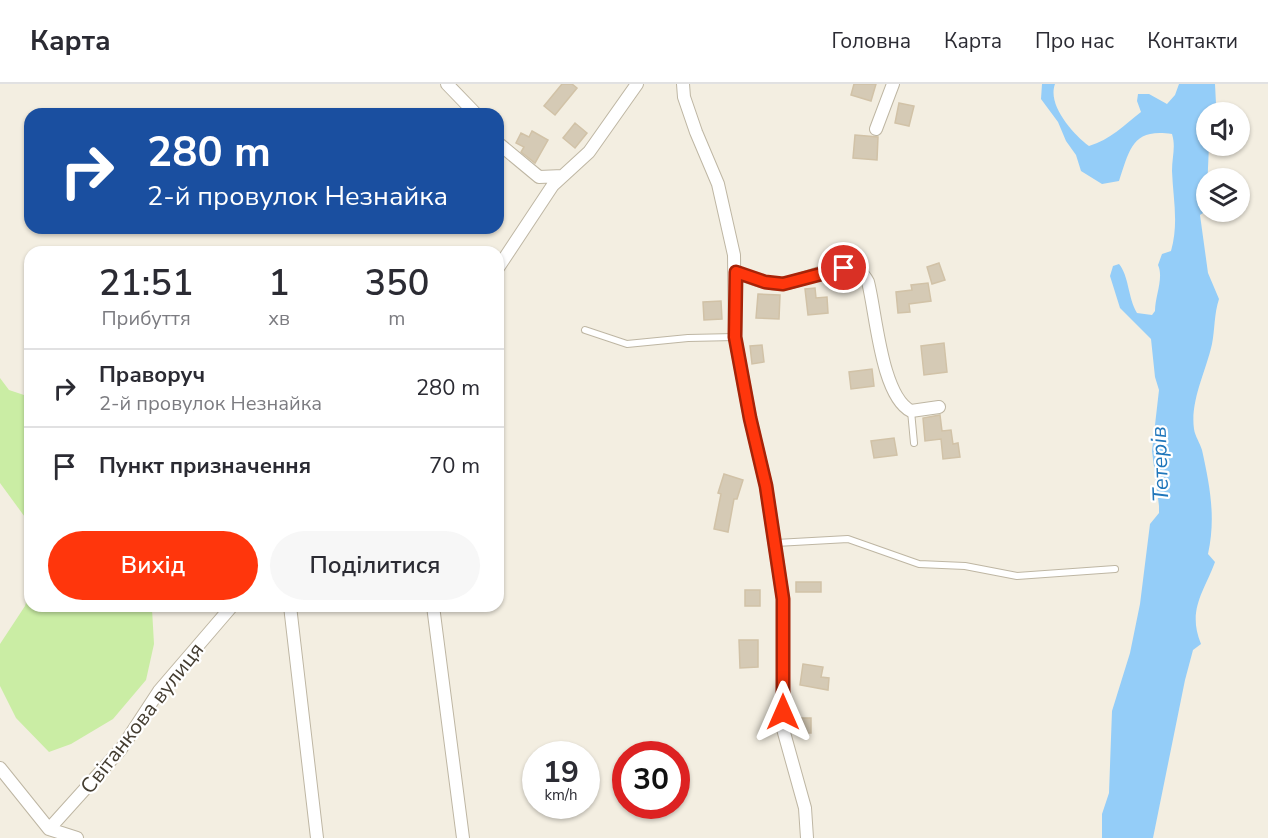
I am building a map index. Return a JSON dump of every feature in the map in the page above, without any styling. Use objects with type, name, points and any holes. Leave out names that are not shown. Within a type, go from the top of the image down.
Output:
[{"type":"street","points":[[447,84],[459,93],[471,108]]},
{"type":"street","points":[[504,259],[541,203],[563,176],[589,152],[637,84]]},
{"type":"street","points":[[683,84],[684,97],[696,132],[712,166],[725,208],[736,272],[735,337],[776,543],[783,599],[783,729],[805,808],[807,838]]},
{"type":"street","points":[[876,129],[893,84]]},
{"type":"street","points":[[504,148],[539,177],[563,176]]},
{"type":"street","points":[[736,272],[765,282],[783,284],[836,268],[851,268],[862,273],[870,291],[882,351],[895,394],[902,405],[910,411],[939,407]]},
{"type":"street","name":"Світанкова вулиця","points":[[50,833],[121,749],[159,691],[227,612]]},
{"type":"street","points":[[291,612],[317,838]]},
{"type":"street","points":[[434,612],[464,838]]},
{"type":"street","points":[[0,768],[50,833],[77,838]]},
{"type":"lane","points":[[585,330],[627,344],[688,338],[735,337]]},
{"type":"lane","points":[[910,411],[914,443]]},
{"type":"lane","points":[[776,543],[848,539],[919,564],[965,566],[1017,576],[1115,568]]},
{"type":"green space","points":[[0,378],[9,390],[24,395],[24,516],[0,483]]},
{"type":"green space","points":[[24,608],[24,612],[152,612],[154,644],[146,680],[113,719],[71,744],[49,752],[16,718],[0,686],[0,644]]},
{"type":"water","name":"Тетерів","points":[[1042,84],[1055,84],[1055,101],[1058,110],[1069,127],[1089,146],[1110,136],[1141,112],[1137,101],[1138,94],[1149,94],[1167,104],[1175,95],[1179,84],[1215,84],[1216,102],[1196,102],[1196,156],[1209,156],[1208,168],[1196,168],[1196,222],[1201,222],[1208,273],[1219,299],[1212,344],[1196,397],[1193,418],[1210,489],[1212,528],[1208,554],[1215,562],[1196,611],[1197,632],[1201,644],[1193,650],[1185,680],[1153,838],[1102,838],[1102,814],[1109,793],[1112,711],[1130,653],[1140,604],[1150,524],[1159,513],[1152,451],[1159,390],[1155,377],[1151,339],[1120,308],[1110,276],[1113,266],[1119,264],[1125,275],[1137,313],[1152,315],[1155,311],[1160,281],[1158,265],[1162,254],[1171,251],[1175,231],[1173,139],[1172,134],[1159,133],[1148,134],[1141,138],[1130,150],[1119,181],[1102,184],[1081,171],[1076,155],[1066,141],[1058,122],[1041,99]]},
{"type":"building","points":[[562,84],[572,84],[577,88],[555,115],[544,106]]},
{"type":"building","points":[[854,84],[876,84],[871,101],[851,95]]},
{"type":"building","points":[[899,103],[914,106],[909,126],[895,123]]},
{"type":"building","points":[[575,123],[587,133],[575,148],[563,138]]},
{"type":"building","points":[[532,131],[548,140],[535,163],[521,152],[524,147],[516,143],[521,133],[529,137]]},
{"type":"building","points":[[855,135],[878,137],[877,160],[853,158]]},
{"type":"building","points":[[939,263],[945,280],[932,284],[927,267]]},
{"type":"building","points":[[928,283],[931,301],[909,304],[910,312],[898,313],[896,292],[912,290],[911,285]]},
{"type":"building","points":[[815,288],[816,298],[827,297],[828,313],[808,315],[805,289]]},
{"type":"building","points":[[758,294],[780,295],[779,319],[756,318]]},
{"type":"building","points":[[721,301],[722,319],[704,320],[703,302]]},
{"type":"building","points":[[944,343],[947,372],[924,375],[921,346]]},
{"type":"building","points":[[762,345],[764,362],[752,364],[750,346]]},
{"type":"building","points":[[872,369],[874,386],[851,389],[849,372]]},
{"type":"building","points":[[940,415],[942,431],[951,430],[953,444],[958,443],[960,457],[943,459],[941,439],[925,441],[923,418]]},
{"type":"building","points":[[894,438],[897,455],[874,458],[871,441]]},
{"type":"building","points":[[724,474],[743,480],[737,499],[734,499],[728,532],[714,529],[721,494],[718,493]]},
{"type":"building","points":[[796,582],[821,582],[821,592],[796,592]]},
{"type":"building","points":[[745,590],[760,590],[760,606],[745,606]]},
{"type":"building","points":[[739,640],[758,640],[758,667],[740,668]]},
{"type":"building","points":[[803,664],[823,667],[821,677],[829,678],[828,690],[800,685]]},
{"type":"building","points":[[797,718],[811,718],[811,733],[796,733]]},
{"type":"route","points":[[783,712],[783,599],[766,486],[750,418],[735,337],[736,272],[765,282],[783,284],[827,270],[844,268]]}]
